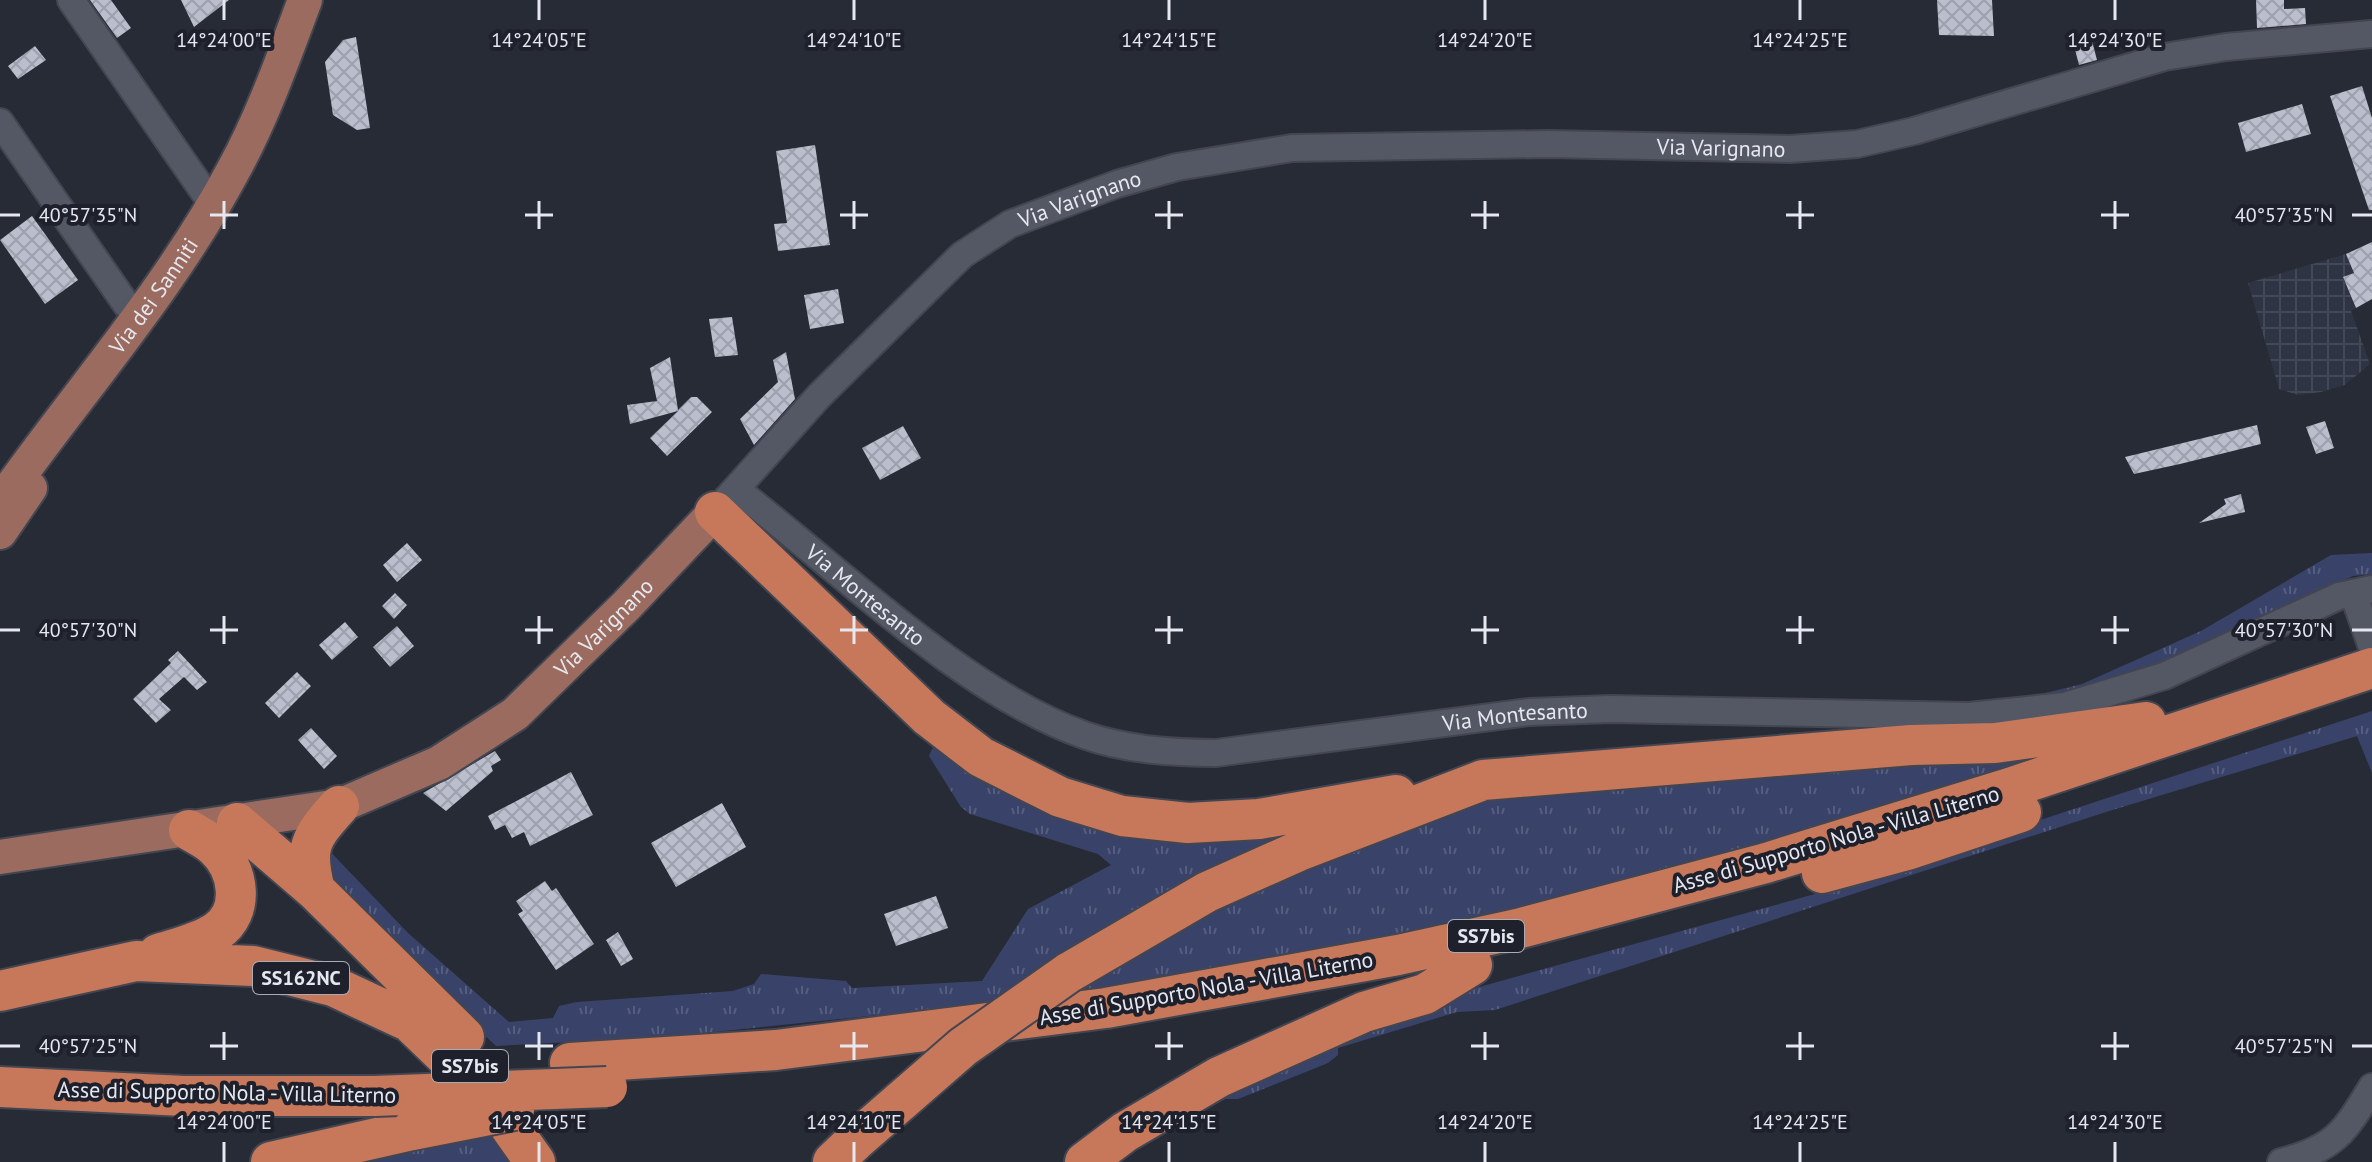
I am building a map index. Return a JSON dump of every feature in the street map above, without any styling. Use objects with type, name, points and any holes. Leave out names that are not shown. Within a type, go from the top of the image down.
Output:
[{"type":"highway","points":[[726,501],[929,717],[981,757],[1060,797],[1122,816],[1188,823],[1259,819],[1483,780],[1911,745],[1995,743],[2128,726],[2217,706],[2248,709]]},
{"type":"highway","name":"Asse di Supporto Nola - Villa Literno","points":[[0,1087],[184,1096],[372,1083],[570,1063],[776,1050],[1106,1008],[1398,955],[1517,929],[1766,863],[2372,668]]},
{"type":"highway","name":"Asse di Supporto Nola - Villa Literno","points":[[0,1061],[372,1083],[607,1087],[782,1074],[1110,1032],[1309,998],[1472,965],[1907,850],[2372,696]]},
{"type":"highway","points":[[844,1151],[963,1047],[1068,973],[1207,892],[1301,850],[1483,780]]},
{"type":"highway","points":[[315,890],[309,866],[310,844],[317,830],[339,806]]},
{"type":"highway","points":[[237,823],[315,890],[465,1037],[564,1162]]},
{"type":"highway","points":[[136,961],[217,932],[233,915],[237,892],[232,870],[215,847],[189,830]]},
{"type":"highway","name":"SS162NC","points":[[0,991],[136,961],[253,966],[333,986],[410,1022],[492,1101],[535,1162]]},
{"type":"highway","points":[[1085,1162],[1125,1132],[1219,1077],[1364,1012],[1425,994],[1472,965]]},
{"type":"highway","points":[[271,1162],[542,1105],[607,1087]]},
{"type":"main road","name":"Via dei Sanniti","points":[[0,503],[59,421],[101,372],[213,205],[250,134],[305,0]]},
{"type":"main road","name":"Via dei Sanniti","points":[[0,532],[84,408],[101,372]]},
{"type":"main road","name":"Via Varignano","points":[[0,857],[339,806],[439,763],[515,714],[626,606],[726,501]]},
{"type":"street","points":[[71,0],[213,205]]},
{"type":"street","name":"Via Varignano","points":[[726,501],[819,396],[962,255],[1010,224],[1117,184],[1177,167],[1292,148],[1549,144],[1790,149],[1857,144],[1914,131],[2164,57],[2226,47],[2372,34]]},
{"type":"street","points":[[0,122],[126,304],[141,316]]},
{"type":"street","name":"Via Montesanto","points":[[726,501],[905,624],[998,693],[1083,735],[1132,747],[1186,753],[1216,753],[1529,712],[1610,709],[1955,716],[2065,706],[2164,676],[2363,591],[2372,647]]},
{"type":"street","points":[[2281,1162],[2318,1152],[2328,1144],[2349,1122],[2372,1087]]},
{"type":"shaded area","points":[[2346,254],[2354,273],[2343,278],[2356,308],[2351,311],[2370,364],[2345,385],[2321,392],[2298,395],[2279,389],[2248,283]]},
{"type":"green space","points":[[2372,553],[2372,574],[2353,576],[2121,687],[2025,698],[2082,684],[2201,631],[2331,555]]},
{"type":"green space","points":[[2372,711],[2372,773],[2357,736],[2109,811],[1495,1010],[1457,1012],[1338,1048],[1338,1055],[1328,1063],[1238,1099],[1225,1099],[1143,1145],[1121,1162],[1097,1162],[1378,1015],[1815,894]]},
{"type":"green space","points":[[941,742],[1034,794],[1334,816],[995,1003],[665,1037],[496,1046],[327,886],[322,843],[408,933],[509,1022],[553,1018],[559,1006],[577,1002],[733,991],[754,984],[761,974],[846,981],[852,988],[982,981],[1028,909],[1111,865],[1098,854],[970,814],[961,807],[929,756]]},
{"type":"green space","points":[[2028,760],[2028,763],[1771,843],[1531,906],[1297,956],[1062,993],[1204,908],[1480,799],[1788,773]]},
{"type":"green space","points":[[502,1126],[524,1162],[327,1162]]},
{"type":"building","points":[[90,0],[111,0],[131,28],[117,38]]},
{"type":"building","points":[[181,0],[229,0],[194,27]]},
{"type":"building","points":[[1937,0],[1992,0],[1994,36],[1939,35]]},
{"type":"building","points":[[2256,0],[2284,0],[2284,9],[2305,8],[2306,24],[2257,28]]},
{"type":"building","points":[[356,37],[370,128],[357,130],[333,115],[325,62],[343,40]]},
{"type":"building","points":[[2091,37],[2097,60],[2079,65],[2073,42]]},
{"type":"building","points":[[35,46],[46,60],[18,79],[8,66]]},
{"type":"building","points":[[2362,86],[2372,118],[2372,210],[2369,210],[2330,96]]},
{"type":"building","points":[[2302,104],[2311,134],[2246,152],[2238,123]]},
{"type":"building","points":[[815,145],[830,245],[778,251],[774,224],[787,223],[776,151]]},
{"type":"building","points":[[32,216],[78,280],[45,304],[0,240]]},
{"type":"building","points":[[2372,242],[2372,299],[2356,308],[2343,277],[2354,273],[2346,254]]},
{"type":"building","points":[[838,289],[844,323],[810,329],[804,295]]},
{"type":"building","points":[[732,317],[738,355],[715,357],[709,319]]},
{"type":"building","points":[[786,352],[795,399],[754,445],[740,419],[778,382],[773,360]]},
{"type":"building","points":[[670,357],[678,410],[691,397],[697,397],[712,412],[667,456],[650,438],[678,411],[630,424],[627,405],[657,401],[650,368]]},
{"type":"building","points":[[2325,421],[2334,448],[2316,454],[2306,427]]},
{"type":"building","points":[[2257,425],[2261,444],[2180,464],[2134,474],[2125,457]]},
{"type":"building","points":[[903,426],[921,458],[880,480],[862,448]]},
{"type":"building","points":[[2241,494],[2245,512],[2199,523],[2226,504],[2224,499]]},
{"type":"building","points":[[407,543],[422,560],[397,582],[383,565]]},
{"type":"building","points":[[395,593],[407,605],[394,619],[382,606]]},
{"type":"building","points":[[345,622],[358,637],[332,660],[319,645]]},
{"type":"building","points":[[397,626],[414,646],[390,667],[373,647]]},
{"type":"building","points":[[178,651],[207,682],[197,690],[184,677],[159,699],[171,710],[156,723],[133,699],[171,663],[168,660]]},
{"type":"building","points":[[297,672],[311,686],[279,718],[265,703]]},
{"type":"building","points":[[311,728],[337,756],[324,769],[298,740]]},
{"type":"building","points":[[495,751],[501,760],[491,766],[493,771],[446,811],[423,793]]},
{"type":"building","points":[[571,772],[593,815],[530,846],[524,832],[512,838],[505,825],[495,830],[488,816]]},
{"type":"building","points":[[722,803],[746,847],[676,887],[651,843]]},
{"type":"building","points":[[545,881],[552,891],[556,888],[594,944],[556,970],[518,914],[523,911],[516,901]]},
{"type":"building","points":[[936,896],[948,928],[896,946],[884,914]]},
{"type":"building","points":[[618,932],[633,959],[621,966],[606,940]]}]
